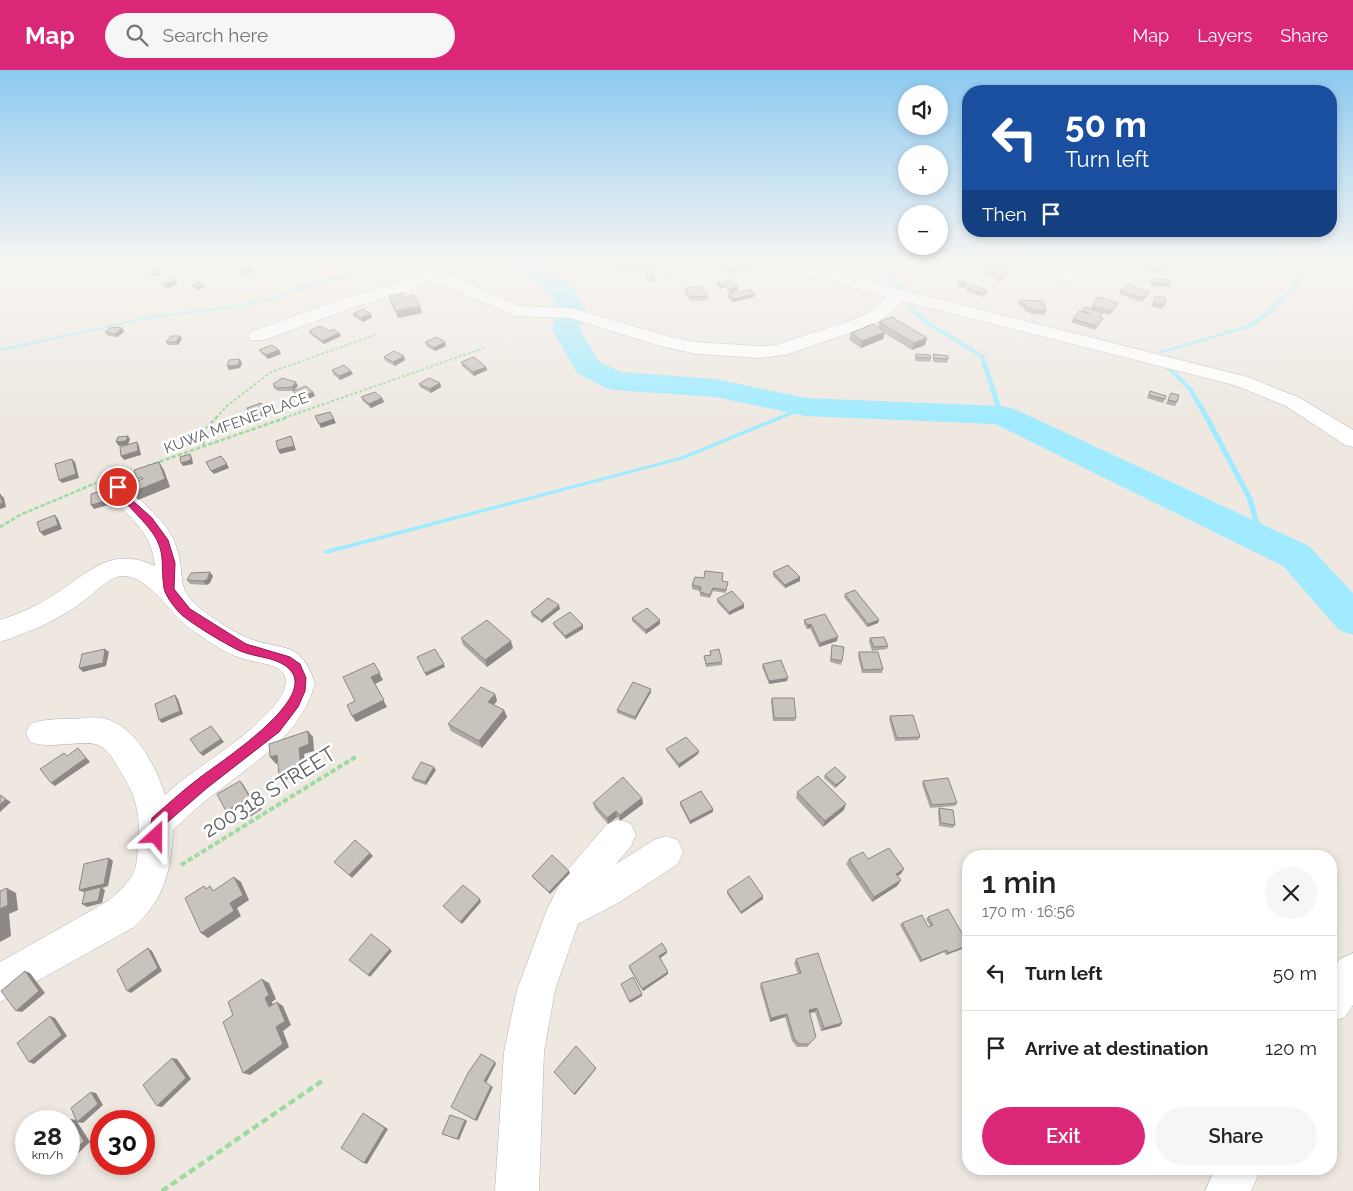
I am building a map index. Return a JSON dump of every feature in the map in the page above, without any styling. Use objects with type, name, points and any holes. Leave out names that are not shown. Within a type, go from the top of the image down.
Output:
[{"type":"street","points":[[257,336],[314,315]]},
{"type":"street","points":[[579,315],[667,342],[696,348],[760,352],[778,351],[861,323],[876,315]]},
{"type":"street","points":[[981,315],[1241,381],[1293,402],[1353,440]]},
{"type":"street","points":[[117,478],[118,487],[127,501],[149,521],[162,540],[169,563],[169,590]]},
{"type":"street","points":[[0,631],[22,624],[60,604],[106,572],[123,567],[146,572],[169,590],[186,612],[221,636],[242,647],[286,660],[296,668],[300,678],[299,691],[294,703],[274,728],[202,783],[157,823]]},
{"type":"street","points":[[0,982],[63,944],[121,914],[134,903],[146,886],[154,864],[157,823],[144,781],[119,742],[102,731],[41,733]]},
{"type":"street","points":[[517,1191],[520,1097],[524,1052],[536,990],[564,912],[577,885],[589,868],[619,835]]},
{"type":"street","points":[[564,912],[606,891],[666,852]]},
{"type":"street","points":[[1337,995],[1353,972]]},
{"type":"street","points":[[1228,1191],[1236,1175]]},
{"type":"path","points":[[204,446],[202,432],[228,405],[271,372],[375,335]]},
{"type":"path","name":"KUWA MFENE PLACE","points":[[0,527],[16,515],[43,506],[65,493],[117,478],[484,348]]},
{"type":"path","name":"200318 STREET","points":[[146,886],[357,756]]},
{"type":"path","points":[[162,1191],[322,1081]]},
{"type":"building","points":[[356,315],[368,315],[361,318]]},
{"type":"building","points":[[1076,315],[1101,315],[1099,317],[1103,318],[1097,326],[1073,319]]},
{"type":"building","points":[[892,317],[927,338],[914,343],[879,322]]},
{"type":"building","points":[[873,324],[885,332],[862,341],[851,333]]},
{"type":"building","points":[[320,326],[330,331],[333,329],[339,333],[322,341],[309,331]]},
{"type":"building","points":[[112,327],[122,328],[115,334],[105,332]]},
{"type":"building","points":[[171,336],[180,336],[176,342],[166,342]]},
{"type":"building","points":[[437,337],[445,342],[434,348],[425,342]]},
{"type":"building","points":[[272,345],[279,350],[266,355],[259,350]]},
{"type":"building","points":[[394,351],[404,356],[393,362],[384,357]]},
{"type":"building","points":[[916,354],[930,355],[931,358],[916,357]]},
{"type":"building","points":[[933,354],[948,356],[948,359],[934,358]]},
{"type":"building","points":[[474,357],[486,367],[473,372],[461,362]]},
{"type":"building","points":[[240,359],[238,365],[227,366],[229,360]]},
{"type":"building","points":[[344,365],[351,371],[339,376],[332,370]]},
{"type":"building","points":[[282,378],[296,382],[292,387],[277,388],[273,384]]},
{"type":"building","points":[[429,378],[440,383],[430,389],[419,384]]},
{"type":"building","points":[[306,386],[313,392],[300,398],[293,391]]},
{"type":"building","points":[[1150,391],[1166,396],[1165,399],[1149,395]]},
{"type":"building","points":[[375,392],[382,398],[369,404],[361,397]]},
{"type":"building","points":[[1171,393],[1179,395],[1177,402],[1168,400]]},
{"type":"building","points":[[261,403],[266,411],[251,416],[247,408]]},
{"type":"building","points":[[330,412],[334,419],[319,424],[315,416]]},
{"type":"building","points":[[128,436],[126,441],[116,442],[118,437]]},
{"type":"building","points":[[291,436],[294,446],[278,450],[276,441]]},
{"type":"building","points":[[137,442],[138,451],[121,456],[120,447]]},
{"type":"building","points":[[190,454],[191,460],[181,463],[180,457]]},
{"type":"building","points":[[221,456],[227,464],[211,471],[206,462]]},
{"type":"building","points":[[72,459],[76,474],[59,480],[55,464]]},
{"type":"building","points":[[159,462],[165,479],[133,492],[130,483],[143,479],[142,477],[137,479],[134,470]]},
{"type":"building","points":[[108,489],[109,500],[91,505],[91,494]]},
{"type":"building","points":[[55,515],[58,525],[40,532],[37,522]]},
{"type":"building","points":[[788,565],[800,577],[785,585],[773,572]]},
{"type":"building","points":[[705,571],[723,573],[722,581],[728,582],[726,590],[713,588],[710,595],[700,592],[701,587],[692,585],[695,577],[704,578]]},
{"type":"building","points":[[210,572],[207,580],[187,580],[191,573]]},
{"type":"building","points":[[855,590],[879,620],[868,624],[845,594]]},
{"type":"building","points":[[732,591],[744,604],[729,612],[717,599]]},
{"type":"building","points":[[548,598],[559,605],[541,620],[531,612]]},
{"type":"building","points":[[647,608],[660,620],[646,630],[632,618]]},
{"type":"building","points":[[570,612],[583,625],[565,636],[553,623]]},
{"type":"building","points":[[825,614],[838,637],[820,643],[811,624],[808,625],[804,620]]},
{"type":"building","points":[[487,620],[511,641],[485,660],[461,638]]},
{"type":"building","points":[[884,637],[888,646],[874,647],[870,638]]},
{"type":"building","points":[[832,645],[844,647],[842,661],[831,659]]},
{"type":"building","points":[[105,649],[103,663],[79,668],[82,654]]},
{"type":"building","points":[[435,649],[444,664],[425,673],[417,657]]},
{"type":"building","points":[[719,649],[722,662],[706,664],[704,656],[711,655],[710,651]]},
{"type":"building","points":[[859,652],[878,652],[883,669],[863,670]]},
{"type":"building","points":[[781,660],[788,678],[769,681],[763,664]]},
{"type":"building","points":[[374,663],[380,673],[371,677],[384,700],[352,716],[347,705],[355,701],[343,677]]},
{"type":"building","points":[[633,682],[651,689],[635,717],[617,710]]},
{"type":"building","points":[[481,687],[495,694],[488,702],[504,710],[479,741],[448,724]]},
{"type":"building","points":[[175,695],[180,711],[159,720],[155,704]]},
{"type":"building","points":[[772,698],[794,698],[796,718],[774,718]]},
{"type":"building","points":[[913,715],[920,737],[897,738],[890,716]]},
{"type":"building","points":[[211,726],[221,739],[200,753],[190,739]]},
{"type":"building","points":[[308,731],[309,744],[299,748],[301,767],[279,774],[277,755],[270,757],[269,744]]},
{"type":"building","points":[[686,737],[699,751],[679,764],[666,749]]},
{"type":"building","points":[[78,748],[86,758],[51,783],[40,769],[64,753],[67,756]]},
{"type":"building","points":[[421,762],[434,767],[425,782],[412,778]]},
{"type":"building","points":[[835,767],[846,777],[836,785],[825,775]]},
{"type":"building","points":[[818,776],[846,804],[825,821],[797,792]]},
{"type":"building","points":[[623,777],[642,798],[620,815],[616,811],[607,818],[593,803]]},
{"type":"building","points":[[948,778],[957,803],[932,805],[923,781]]},
{"type":"building","points":[[240,781],[249,796],[252,794],[259,806],[242,817],[236,805],[226,811],[217,794]]},
{"type":"building","points":[[701,791],[713,809],[690,821],[680,802]]},
{"type":"building","points":[[0,795],[6,799],[0,805]]},
{"type":"building","points":[[939,808],[953,810],[955,825],[941,823]]},
{"type":"building","points":[[355,840],[370,853],[349,875],[334,862]]},
{"type":"building","points":[[889,848],[904,869],[896,874],[901,880],[874,897],[849,859],[863,852],[868,859]]},
{"type":"building","points":[[552,855],[569,871],[549,892],[532,876]]},
{"type":"building","points":[[109,858],[104,884],[79,890],[84,864]]},
{"type":"building","points":[[749,876],[763,896],[741,912],[727,891]]},
{"type":"building","points":[[234,877],[243,895],[230,903],[234,911],[201,933],[185,898],[204,886],[206,889],[210,886],[213,891]]},
{"type":"building","points":[[463,885],[480,899],[460,922],[443,906]]},
{"type":"building","points":[[101,887],[98,901],[82,904],[85,891]]},
{"type":"building","points":[[7,888],[8,905],[0,909],[0,891]]},
{"type":"building","points":[[948,909],[962,933],[962,948],[948,953],[947,950],[922,960],[902,923],[922,915],[928,927],[933,925],[928,917]]},
{"type":"building","points":[[371,934],[390,949],[368,975],[349,960]]},
{"type":"building","points":[[662,943],[667,951],[659,956],[668,972],[642,989],[629,966]]},
{"type":"building","points":[[148,948],[158,968],[127,991],[117,970]]},
{"type":"building","points":[[818,953],[842,1023],[824,1028],[817,1008],[809,1010],[816,1037],[809,1044],[799,1044],[794,1038],[787,1014],[771,1018],[761,983],[801,973],[796,959]]},
{"type":"building","points":[[25,971],[39,991],[16,1011],[1,991]]},
{"type":"building","points":[[633,977],[642,994],[629,1001],[621,984]]},
{"type":"building","points":[[262,979],[269,995],[265,998],[269,1007],[277,1002],[285,1021],[276,1027],[283,1044],[243,1073],[223,1022],[233,1015],[228,1002]]},
{"type":"building","points":[[50,1016],[62,1035],[29,1062],[17,1043]]},
{"type":"building","points":[[576,1046],[596,1068],[574,1094],[554,1072]]},
{"type":"building","points":[[481,1054],[495,1062],[484,1081],[491,1086],[475,1120],[451,1107],[468,1073]]},
{"type":"building","points":[[172,1058],[186,1078],[157,1106],[143,1085]]},
{"type":"building","points":[[91,1092],[98,1104],[80,1119],[80,1110],[72,1110],[71,1108]]},
{"type":"building","points":[[363,1113],[385,1128],[364,1163],[341,1148]]},
{"type":"building","points":[[450,1115],[465,1120],[457,1139],[442,1134]]},
{"type":"building","points":[[80,1134],[84,1141],[80,1145]]},
{"type":"waterway","points":[[0,350],[166,315]]},
{"type":"waterway","points":[[571,315],[566,329],[587,367],[615,381],[716,388],[806,407],[1001,415],[1296,556],[1353,619]]},
{"type":"waterway","points":[[918,315],[927,323],[982,356],[1001,415]]},
{"type":"waterway","points":[[1160,352],[1250,326],[1265,315]]},
{"type":"waterway","points":[[1164,363],[1190,389],[1206,416],[1250,499],[1261,539]]},
{"type":"waterway","points":[[326,552],[682,458],[806,407]]},
{"type":"route","points":[[118,487],[127,501],[149,521],[162,540],[169,563],[169,590],[186,612],[221,636],[242,647],[286,660],[296,668],[300,678],[299,691],[294,703],[274,728],[256,744],[202,783],[157,823],[156,836]]}]
